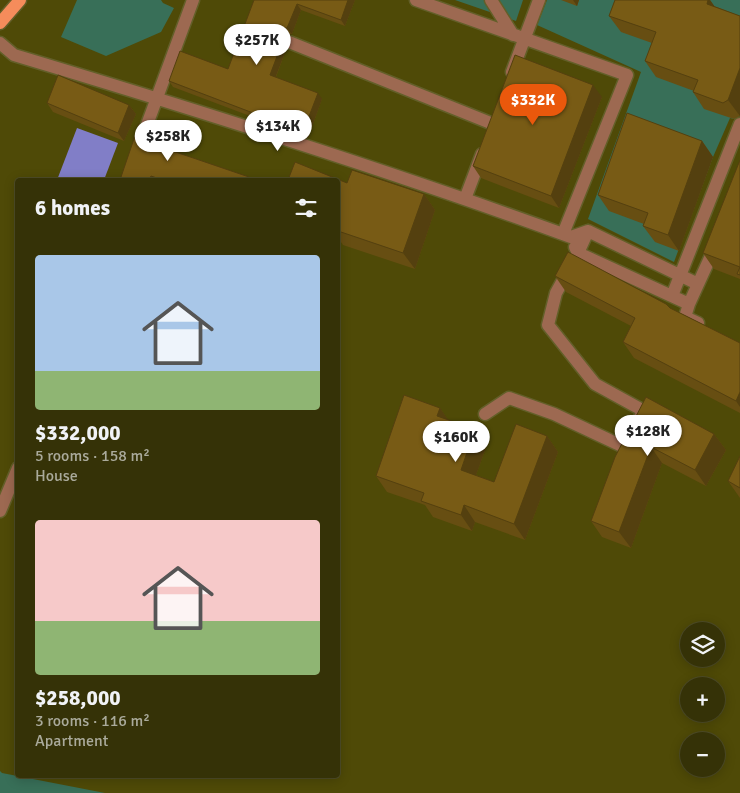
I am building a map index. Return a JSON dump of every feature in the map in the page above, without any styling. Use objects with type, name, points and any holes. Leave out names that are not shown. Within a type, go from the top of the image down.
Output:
[{"type":"main road","points":[[0,23],[20,0]]},
{"type":"street","points":[[136,152],[193,0]]},
{"type":"street","points":[[416,0],[627,75],[567,236]]},
{"type":"street","points":[[491,0],[519,37]]},
{"type":"street","points":[[509,81],[519,37],[539,0]]},
{"type":"street","points":[[289,42],[492,128],[465,199]]},
{"type":"street","points":[[0,44],[14,55],[157,97],[465,199],[567,236],[588,231],[698,284]]},
{"type":"street","points":[[672,296],[740,124]]},
{"type":"street","points":[[485,414],[509,398],[554,414],[622,446],[644,411],[595,384],[548,325],[556,293],[588,231]]},
{"type":"street","points":[[567,236],[578,253],[690,304]]},
{"type":"street","points":[[708,328],[685,317],[719,236]]},
{"type":"street","points":[[0,511],[15,475]]},
{"type":"shaded area","points":[[0,0],[740,0],[740,793],[0,793]]},
{"type":"shaded area","points":[[77,128],[118,143],[105,178],[58,178]]},
{"type":"green space","points":[[77,0],[161,0],[163,3],[174,8],[161,32],[106,56],[61,37]]},
{"type":"green space","points":[[455,0],[523,0],[516,21]]},
{"type":"green space","points":[[547,0],[740,0],[740,115],[738,120],[730,118],[713,157],[674,262],[588,219],[641,72],[537,25]]},
{"type":"green space","points":[[0,771],[15,776],[15,778],[28,778],[105,793],[0,793]]},
{"type":"building","points":[[254,0],[348,0],[341,20],[297,4],[287,28],[280,29],[277,33],[278,41],[282,43],[270,75],[318,93],[303,132],[169,81],[180,51],[228,69]]},
{"type":"building","points":[[615,0],[708,0],[707,4],[740,16],[740,68],[728,100],[723,103],[693,92],[698,80],[645,61],[656,32],[609,16]]},
{"type":"building","points":[[515,55],[593,85],[551,196],[473,166]]},
{"type":"building","points":[[58,75],[129,105],[118,133],[47,103]]},
{"type":"building","points":[[627,113],[702,141],[668,235],[643,226],[648,213],[598,195]]},
{"type":"building","points":[[139,124],[166,133],[161,147],[249,177],[157,178],[151,176],[150,178],[124,178],[121,177]]},
{"type":"building","points":[[740,160],[740,267],[703,253]]},
{"type":"building","points":[[295,162],[335,178],[289,178]]},
{"type":"building","points":[[352,170],[424,194],[403,253],[340,232],[340,180],[347,183]]},
{"type":"building","points":[[568,252],[666,304],[670,308],[740,343],[740,392],[736,401],[623,342],[635,318],[555,276]]},
{"type":"building","points":[[404,395],[440,408],[437,416],[475,429],[461,470],[494,482],[516,424],[547,436],[514,524],[464,505],[461,515],[421,501],[424,493],[376,476]]},
{"type":"building","points":[[646,397],[714,434],[695,470],[651,447],[619,532],[591,521],[615,457]]},
{"type":"building","points":[[740,456],[740,488],[728,481]]}]
